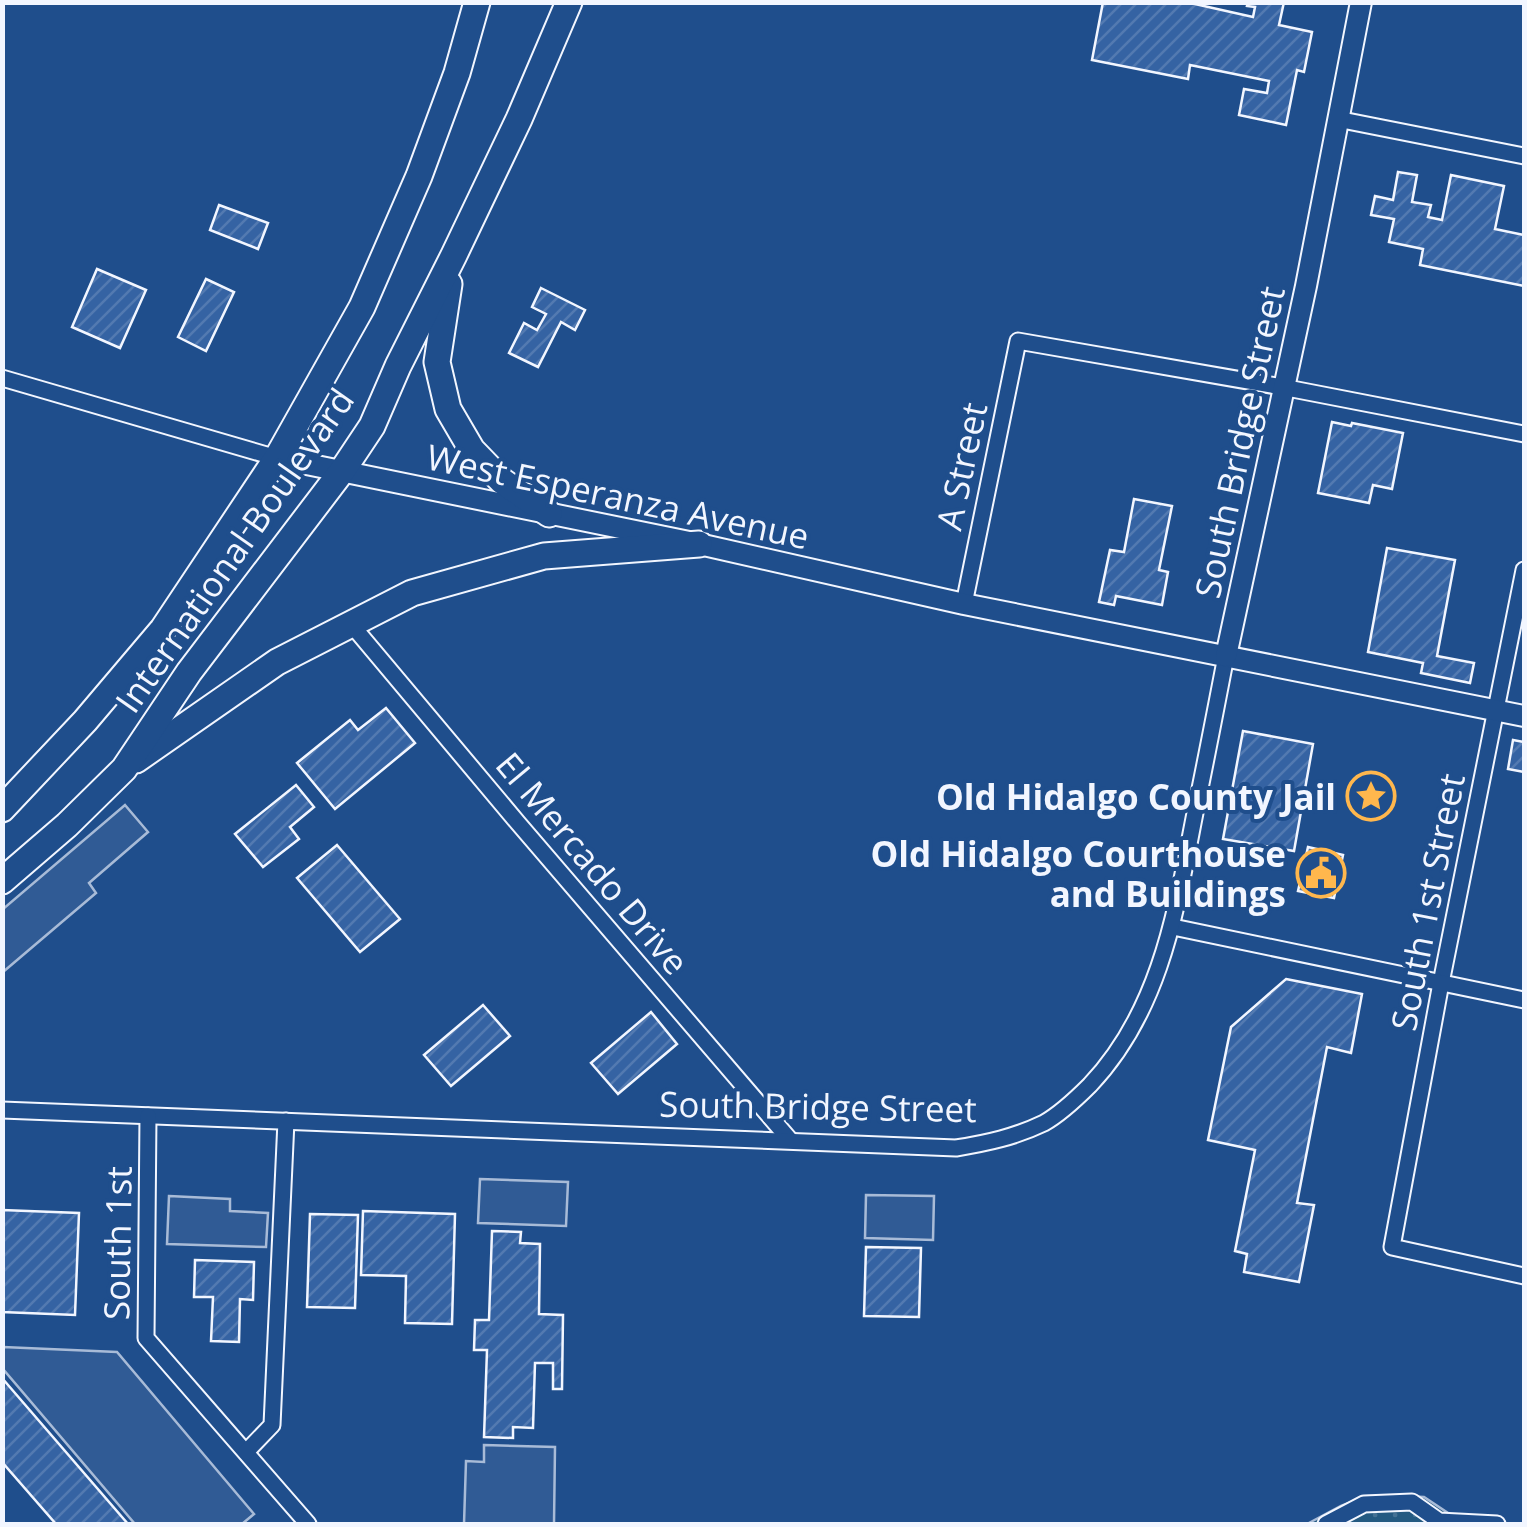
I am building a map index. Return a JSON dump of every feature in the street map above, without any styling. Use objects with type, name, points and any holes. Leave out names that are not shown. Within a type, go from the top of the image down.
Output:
[{"type":"main road","name":"International Boulevard","points":[[2,808],[85,721],[163,629],[277,458],[362,307],[419,176],[457,74],[476,2]]},
{"type":"main road","name":"International Boulevard","points":[[2,880],[68,826],[124,768],[189,672],[342,472],[372,426],[519,119],[569,2]]},
{"type":"main road","points":[[454,255],[437,362],[448,409],[472,450],[502,481],[549,514]]},
{"type":"main road","points":[[124,768],[277,662],[412,593],[544,556],[699,544]]},
{"type":"street","name":"South Bridge Street","points":[[2,1110],[956,1148],[1001,1141],[1047,1122],[1114,1060],[1156,977],[1173,928],[1361,2]]},
{"type":"street","points":[[1337,119],[1524,156]]},
{"type":"street","name":"A Street","points":[[964,604],[1018,340],[1282,388]]},
{"type":"street","name":"West Esperanza Avenue","points":[[2,378],[277,458],[699,544],[964,604],[1524,716]]},
{"type":"street","points":[[1282,388],[1524,434]]},
{"type":"street","name":"South 1st Street","points":[[1524,570],[1392,1247],[1524,1276]]},
{"type":"street","name":"El Mercado Drive","points":[[352,624],[790,1140]]},
{"type":"street","points":[[1173,928],[1524,1000]]},
{"type":"street","name":"South 1st","points":[[148,1116],[146,1338],[308,1524]]},
{"type":"street","points":[[246,1452],[272,1425],[286,1122]]},
{"type":"street","points":[[1326,1524],[1364,1504],[1412,1502],[1439,1521],[1497,1524]]},
{"type":"shaded area","points":[[125,805],[148,832],[89,883],[96,893],[3,972],[3,909]]},
{"type":"shaded area","points":[[480,1179],[568,1182],[566,1226],[478,1223]]},
{"type":"shaded area","points":[[866,1195],[934,1196],[933,1240],[865,1238]]},
{"type":"shaded area","points":[[169,1196],[230,1199],[230,1211],[268,1213],[266,1247],[167,1244]]},
{"type":"shaded area","points":[[3,1347],[117,1352],[254,1514],[242,1524],[135,1524],[3,1369]]},
{"type":"shaded area","points":[[484,1445],[555,1447],[554,1524],[464,1524],[466,1461],[484,1462]]},
{"type":"shaded area","points":[[1424,1497],[1454,1517],[1455,1524],[1307,1524],[1359,1499]]},
{"type":"building","points":[[1103,2],[1186,2],[1253,17],[1255,7],[1247,6],[1248,2],[1284,2],[1279,25],[1312,32],[1304,72],[1297,70],[1286,125],[1239,115],[1244,89],[1267,93],[1269,81],[1190,65],[1188,79],[1092,60]]},
{"type":"building","points":[[1398,172],[1417,175],[1412,202],[1431,205],[1428,217],[1442,220],[1451,175],[1504,186],[1495,229],[1524,235],[1524,286],[1420,265],[1423,249],[1389,242],[1394,219],[1371,215],[1375,196],[1393,200]]},
{"type":"building","points":[[219,205],[268,223],[258,249],[210,230]]},
{"type":"building","points":[[97,269],[146,290],[120,348],[72,327]]},
{"type":"building","points":[[206,279],[234,292],[206,351],[178,337]]},
{"type":"building","points":[[541,288],[585,310],[575,330],[561,322],[538,367],[509,353],[524,323],[537,330],[546,314],[532,307]]},
{"type":"building","points":[[1332,422],[1403,433],[1392,489],[1373,485],[1369,503],[1318,493]]},
{"type":"building","points":[[1134,499],[1172,506],[1159,570],[1168,572],[1162,605],[1116,596],[1114,605],[1099,602],[1110,550],[1124,552]]},
{"type":"building","points":[[1387,548],[1455,560],[1437,656],[1474,663],[1470,683],[1421,673],[1423,663],[1368,652]]},
{"type":"building","points":[[386,708],[415,743],[335,809],[297,763],[350,720],[358,730]]},
{"type":"building","points":[[1243,731],[1313,744],[1294,851],[1223,839]]},
{"type":"building","points":[[1513,740],[1524,742],[1524,772],[1508,769]]},
{"type":"building","points":[[296,785],[314,807],[290,827],[299,839],[263,867],[235,834]]},
{"type":"building","points":[[337,845],[400,919],[360,952],[297,878]]},
{"type":"building","name":"Old Hidalgo Courthouse and Buildings","points":[[1308,847],[1343,855],[1334,898],[1298,891]]},
{"type":"building","points":[[1286,979],[1362,994],[1351,1053],[1327,1047],[1297,1203],[1314,1205],[1299,1282],[1244,1272],[1247,1254],[1235,1251],[1255,1150],[1208,1140],[1231,1027]]},
{"type":"building","points":[[483,1005],[510,1036],[451,1086],[424,1055]]},
{"type":"building","points":[[651,1012],[677,1044],[618,1094],[591,1063]]},
{"type":"building","points":[[2,1210],[79,1213],[75,1315],[2,1312]]},
{"type":"building","points":[[363,1211],[455,1214],[452,1324],[405,1323],[406,1276],[361,1275]]},
{"type":"building","points":[[310,1214],[358,1215],[355,1308],[307,1307]]},
{"type":"building","points":[[492,1231],[521,1232],[520,1243],[540,1244],[539,1314],[563,1315],[562,1389],[553,1389],[553,1363],[535,1363],[533,1428],[513,1427],[513,1438],[484,1437],[487,1350],[474,1350],[475,1320],[489,1320]]},
{"type":"building","points":[[866,1247],[921,1248],[919,1317],[864,1316]]},
{"type":"building","points":[[195,1260],[254,1262],[253,1300],[240,1299],[239,1342],[211,1341],[213,1297],[194,1297]]},
{"type":"building","points":[[2,1378],[128,1524],[56,1524],[2,1462]]},
{"type":"place","name":"Old Hidalgo County Jail","points":[[1371,796]]},
{"type":"place","name":"Old Hidalgo Courthouse and Buildings","points":[[1321,873]]}]
